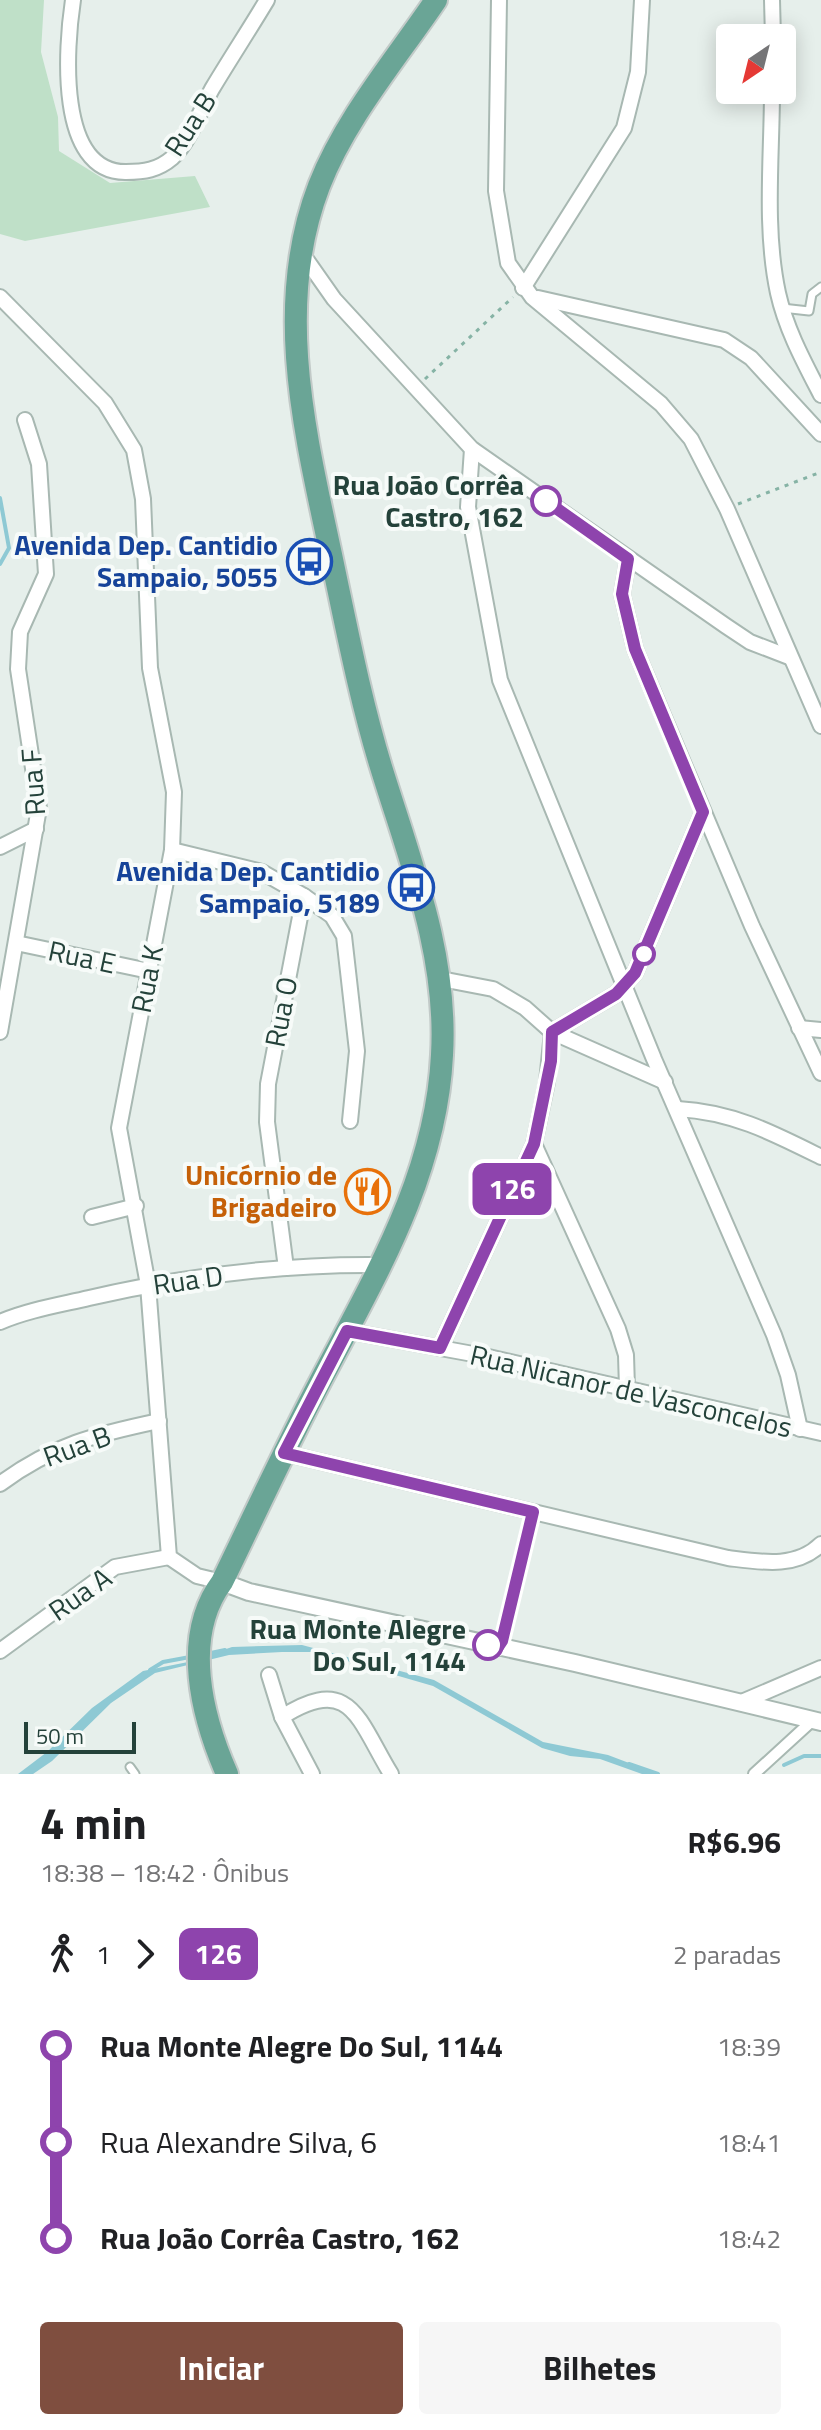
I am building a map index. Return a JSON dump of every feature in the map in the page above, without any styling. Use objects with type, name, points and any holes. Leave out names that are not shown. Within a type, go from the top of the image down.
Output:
[{"type":"main road","points":[[227,1774],[211,1737],[199,1666],[211,1596],[222,1582],[284,1453],[400,1228],[430,1144],[440,1086],[441,979],[425,911],[369,729],[326,528],[295,358],[296,282],[301,252],[313,204],[330,160],[436,0]]},
{"type":"street","name":"Rua B","points":[[73,0],[66,45],[67,68],[81,144],[95,163],[113,172],[152,170],[178,152],[267,0]]},
{"type":"street","points":[[499,0],[496,191],[503,246],[528,293],[672,415],[691,439],[727,509],[821,726]]},
{"type":"street","points":[[528,293],[624,128],[638,72],[642,0]]},
{"type":"street","points":[[772,0],[773,24]]},
{"type":"street","points":[[772,104],[773,244],[782,308],[797,348],[821,395]]},
{"type":"street","points":[[301,252],[334,299],[413,390],[472,449],[750,642],[789,657]]},
{"type":"street","points":[[296,282],[334,299]]},
{"type":"street","points":[[528,293],[724,340],[751,358],[821,434]]},
{"type":"street","name":"Rua K","points":[[0,297],[105,403],[134,450],[143,499],[151,681],[174,792],[172,850],[119,1128],[136,1206],[148,1285],[169,1557]]},
{"type":"street","name":"Rua F","points":[[0,1032],[36,829],[39,790],[18,669],[20,632],[44,582],[39,464],[25,420]]},
{"type":"street","points":[[472,449],[468,507],[500,680],[665,1082],[774,1335],[788,1375],[800,1429]]},
{"type":"street","points":[[628,559],[622,594],[635,649],[703,812],[821,1073]]},
{"type":"street","points":[[552,1032],[625,986],[635,973],[703,812]]},
{"type":"street","points":[[0,847],[36,829]]},
{"type":"street","points":[[172,850],[262,872],[332,916],[344,936],[357,1051],[350,1121]]},
{"type":"street","name":"Rua O","points":[[286,1268],[267,1122],[268,1084],[304,896]]},
{"type":"street","name":"Rua E","points":[[16,943],[149,971]]},
{"type":"street","points":[[441,979],[493,989],[525,1008],[552,1032],[665,1082]]},
{"type":"street","points":[[799,1028],[821,1030]]},
{"type":"street","points":[[440,1348],[534,1144],[551,1061],[552,1032]]},
{"type":"street","points":[[678,1109],[708,1111],[739,1119],[821,1157]]},
{"type":"street","points":[[534,1144],[618,1329],[626,1355],[627,1388]]},
{"type":"street","points":[[92,1217],[136,1206]]},
{"type":"street","name":"Rua D","points":[[0,1322],[148,1285],[286,1268],[380,1265]]},
{"type":"street","name":"Rua Nicanor de Vasconcelos","points":[[347,1331],[627,1388],[821,1433]]},
{"type":"street","name":"Rua B","points":[[0,1484],[53,1449],[159,1421]]},
{"type":"street","points":[[284,1453],[728,1558],[767,1562],[804,1556],[821,1544]]},
{"type":"street","points":[[169,1557],[197,1576],[249,1592],[744,1701],[817,1721]]},
{"type":"street","name":"Rua A","points":[[0,1651],[115,1567],[169,1557]]},
{"type":"street","points":[[744,1701],[821,1668]]},
{"type":"street","points":[[269,1675],[282,1717],[312,1774]]},
{"type":"street","points":[[282,1717],[322,1698],[339,1699],[351,1709],[391,1774]]},
{"type":"street","points":[[756,1771],[817,1721]]},
{"type":"lane","points":[[809,311],[809,301],[821,287]]},
{"type":"lane","points":[[782,308],[821,312]]},
{"type":"lane","points":[[498,1647],[533,1512]]},
{"type":"path","points":[[413,390],[528,293]]},
{"type":"path","points":[[727,509],[821,472]]},
{"type":"green space","points":[[0,0],[44,0],[41,52],[58,117],[59,151],[110,183],[195,176],[210,207],[25,241],[0,234]]},
{"type":"water","points":[[302,1645],[434,1680],[543,1742],[608,1755],[658,1774],[642,1774],[600,1759],[570,1756],[542,1748],[433,1686],[316,1652],[282,1652],[229,1655],[155,1673],[111,1703],[52,1761],[33,1774],[18,1774],[47,1752],[92,1708],[143,1671],[188,1662],[232,1647]]},
{"type":"waterway","points":[[0,498],[9,548],[0,564]]},
{"type":"waterway","points":[[206,1654],[225,1650]]},
{"type":"waterway","points":[[150,1670],[163,1662],[190,1657]]},
{"type":"waterway","points":[[784,1765],[804,1756],[821,1756]]},
{"type":"waterway","points":[[629,1764],[658,1774]]},
{"type":"bus line","name":"126","points":[[488,1645],[498,1647],[502,1641],[533,1512],[284,1453],[347,1331],[440,1348],[534,1144],[551,1061],[552,1032],[616,994],[635,973],[703,812],[635,649],[622,594],[628,559],[546,501]]},
{"type":"place","name":"Rua João Corrêa Castro, 162","points":[[546,501]]},
{"type":"place","name":"Avenida Dep. Cantidio Sampaio, 5055","points":[[309,561]]},
{"type":"place","name":"Avenida Dep. Cantidio Sampaio, 5189","points":[[411,887]]},
{"type":"place","name":"Unicórnio de Brigadeiro","points":[[368,1191]]},
{"type":"place","name":"Rua Monte Alegre Do Sul, 1144","points":[[488,1645]]}]
